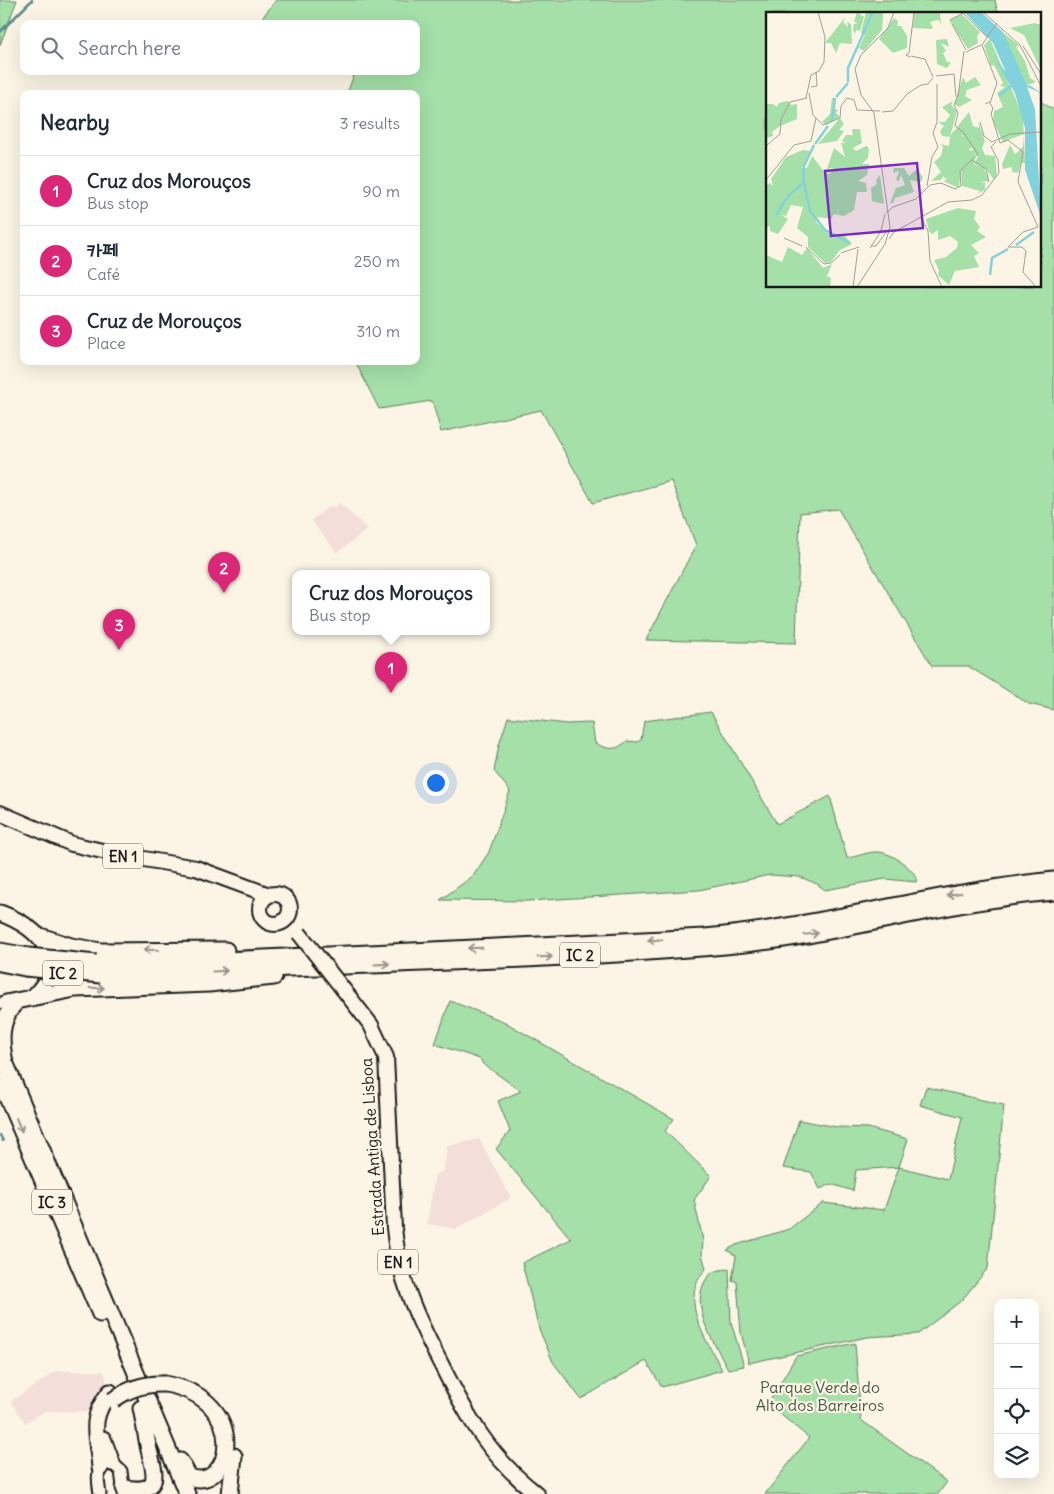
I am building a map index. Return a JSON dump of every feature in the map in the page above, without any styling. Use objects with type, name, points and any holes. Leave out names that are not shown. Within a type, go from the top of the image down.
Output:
[{"type":"highway","name":"IC 2","points":[[99,969],[152,963],[631,941],[744,933],[955,894],[1054,880]]},
{"type":"highway","name":"IC 2","points":[[0,963],[27,962],[99,969],[320,967],[612,954],[728,946],[853,928],[1004,896],[1054,892]]},
{"type":"highway","points":[[0,913],[18,921],[40,936],[71,946],[101,951],[206,950],[304,956]]},
{"type":"highway","points":[[32,998],[45,984],[50,966],[48,949],[40,936]]},
{"type":"highway","name":"IC 2","points":[[0,951],[27,962]]},
{"type":"highway","points":[[0,1004],[82,988],[139,988],[245,981],[320,967]]},
{"type":"highway","name":"IC 3","points":[[16,1002],[3,1018],[1,1028],[1,1048],[5,1062],[187,1494]]},
{"type":"highway","name":"IC 3","points":[[0,1080],[177,1494]]},
{"type":"highway","points":[[164,1380],[186,1389],[207,1403],[216,1415],[227,1440],[225,1468],[220,1477],[212,1482],[196,1481],[189,1477],[169,1448]]},
{"type":"highway","points":[[106,1466],[102,1428],[103,1418],[111,1396],[164,1380],[183,1380],[199,1388],[210,1397],[224,1414],[232,1431],[234,1450],[230,1494]]},
{"type":"highway","points":[[124,1491],[145,1494],[151,1491],[154,1484],[155,1473],[140,1408]]},
{"type":"main road","name":"Estrada Antiga de Lisboa","points":[[0,813],[72,844],[114,854],[180,864],[217,874],[248,889],[264,900]]},
{"type":"main road","name":"Estrada Antiga de Lisboa","points":[[264,900],[276,894],[286,898],[290,906],[286,918]]},
{"type":"main road","name":"Estrada Antiga de Lisboa","points":[[264,900],[261,915],[268,922],[286,918]]},
{"type":"main road","name":"Estrada Antiga de Lisboa","points":[[286,918],[371,1025],[386,1057],[394,1228],[396,1250],[405,1288],[471,1422],[502,1463],[537,1494]]},
{"type":"street","points":[[100,1494],[98,1475],[106,1466],[121,1471],[124,1491]]},
{"type":"shaded area","points":[[339,503],[368,529],[337,553],[311,520],[330,506],[335,507]]},
{"type":"shaded area","points":[[479,1139],[511,1198],[456,1229],[427,1224],[435,1175],[444,1170],[447,1146]]},
{"type":"shaded area","points":[[57,1371],[104,1371],[107,1383],[89,1406],[88,1412],[45,1411],[25,1423],[11,1401]]},
{"type":"green space","points":[[0,0],[17,0],[0,45]]},
{"type":"green space","points":[[276,0],[995,0],[998,12],[766,12],[766,288],[1042,288],[1042,102],[1054,110],[1054,710],[1029,704],[968,666],[932,666],[838,509],[800,513],[796,643],[646,640],[696,545],[671,481],[593,503],[541,410],[441,432],[432,401],[379,409],[357,365],[420,365],[420,90],[348,90],[353,77],[350,75],[420,75],[420,20],[265,20],[262,18]]},
{"type":"green space","points":[[711,712],[777,824],[830,796],[847,858],[871,852],[884,853],[906,865],[917,878],[916,882],[885,879],[825,890],[817,884],[800,877],[770,875],[699,890],[528,901],[440,900],[473,876],[489,852],[510,791],[494,771],[499,745],[508,717],[567,724],[592,723],[595,743],[604,747],[615,748],[627,741],[637,742],[641,740],[644,721]]},
{"type":"green space","points":[[450,1001],[503,1021],[674,1119],[665,1131],[711,1176],[694,1200],[703,1240],[702,1254],[706,1269],[698,1281],[694,1294],[694,1307],[703,1333],[722,1370],[662,1387],[646,1361],[581,1399],[553,1362],[539,1329],[522,1263],[571,1239],[496,1149],[510,1131],[498,1101],[521,1091],[483,1064],[480,1059],[435,1044]]},
{"type":"green space","points":[[926,1087],[1004,1105],[988,1268],[962,1300],[918,1334],[867,1337],[749,1363],[741,1333],[737,1282],[732,1280],[736,1256],[727,1250],[736,1245],[789,1229],[823,1203],[884,1210],[899,1167],[948,1179],[962,1117],[920,1105]]},
{"type":"green space","points":[[799,1120],[837,1127],[868,1128],[908,1139],[899,1167],[856,1170],[853,1191],[831,1184],[820,1189],[811,1172],[783,1168]]},
{"type":"green space","points":[[729,1269],[731,1322],[744,1366],[728,1369],[706,1327],[700,1305],[704,1283],[709,1276],[717,1271]]},
{"type":"green space","name":"Parque Verde do Alto dos Barreiros","points":[[855,1343],[861,1420],[947,1482],[938,1494],[765,1494],[809,1438],[768,1404],[796,1356]]},
{"type":"waterway","points":[[0,32],[32,0]]},
{"type":"waterway","points":[[0,1135],[3,1141]]},
{"type":"place","name":"카페","points":[[224,593]]},
{"type":"place","name":"Cruz de Morouços","points":[[119,650]]},
{"type":"place","name":"Cruz dos Morouços","points":[[391,693]]}]
